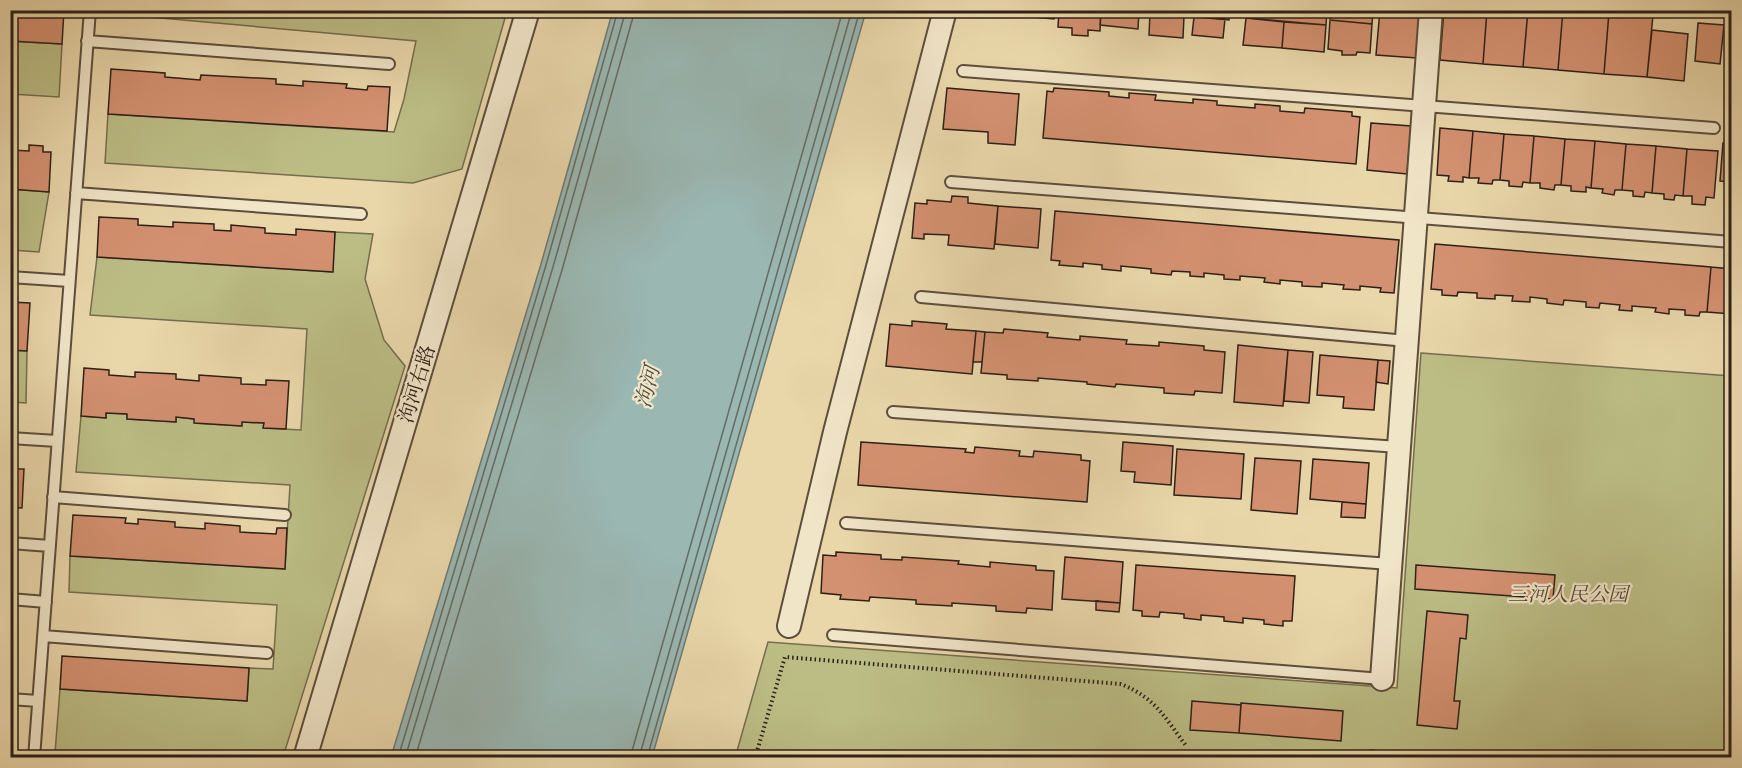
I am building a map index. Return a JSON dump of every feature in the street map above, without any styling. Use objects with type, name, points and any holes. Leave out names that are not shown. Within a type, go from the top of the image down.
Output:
[{"type":"street","name":"泃河右路","points":[[306,758],[528,10]]},
{"type":"street","points":[[789,626],[838,420],[945,10]]},
{"type":"street","points":[[1382,679],[1431,10]]},
{"type":"lane","points":[[34,758],[90,10]]},
{"type":"lane","points":[[87,41],[390,64]]},
{"type":"lane","points":[[963,71],[1714,128]]},
{"type":"lane","points":[[951,182],[1731,243]]},
{"type":"lane","points":[[76,193],[361,214]]},
{"type":"lane","points":[[10,277],[69,281]]},
{"type":"lane","points":[[921,297],[1407,341]]},
{"type":"lane","points":[[893,412],[1399,447]]},
{"type":"lane","points":[[10,438],[57,441]]},
{"type":"lane","points":[[53,497],[285,515]]},
{"type":"lane","points":[[846,524],[1390,564]]},
{"type":"lane","points":[[10,543],[50,546]]},
{"type":"lane","points":[[10,599],[45,602]]},
{"type":"lane","points":[[833,635],[1382,679]]},
{"type":"lane","points":[[43,636],[267,653]]},
{"type":"lane","points":[[10,699],[38,701]]},
{"type":"path","points":[[755,758],[786,657],[1121,684],[1139,691],[1154,703],[1187,747]]},
{"type":"green space","points":[[106,11],[507,11],[462,169],[413,183],[105,163],[108,114],[394,132],[404,99],[416,41],[105,13]]},
{"type":"green space","points":[[10,41],[62,44],[59,97],[11,94]]},
{"type":"green space","points":[[10,189],[49,192],[39,252],[11,250]]},
{"type":"green space","points":[[335,232],[373,234],[365,279],[384,340],[405,366],[283,757],[117,758],[55,753],[60,689],[247,701],[249,668],[273,669],[277,605],[69,592],[70,556],[285,569],[290,485],[76,472],[81,416],[106,418],[106,413],[127,414],[127,419],[176,422],[176,417],[194,419],[195,423],[241,426],[242,422],[264,423],[264,428],[301,430],[307,329],[90,315],[97,257],[332,272]]},
{"type":"green space","points":[[10,350],[27,351],[26,403],[11,402]]},
{"type":"green space","name":"三河人民公园","points":[[1421,353],[1731,376],[1731,757],[735,758],[768,642],[1397,688]]},
{"type":"water","name":"泃河","points":[[613,10],[866,11],[652,757],[391,757],[541,264]]},
{"type":"building","points":[[10,10],[64,10],[62,44],[10,41]]},
{"type":"building","points":[[980,10],[1055,10],[1054,19],[980,12]]},
{"type":"building","points":[[1059,10],[1101,10],[1100,31],[1088,30],[1088,36],[1072,35],[1072,28],[1058,27]]},
{"type":"building","points":[[1101,10],[1139,10],[1138,29],[1100,25]]},
{"type":"building","points":[[1151,10],[1230,10],[1229,20],[1150,13]]},
{"type":"building","points":[[1246,10],[1327,10],[1326,25],[1246,18]]},
{"type":"building","points":[[1331,10],[1373,10],[1372,24],[1330,20]]},
{"type":"building","points":[[1380,10],[1420,10],[1417,58],[1376,55]]},
{"type":"building","points":[[1444,10],[1487,10],[1483,64],[1440,60]]},
{"type":"building","points":[[1487,10],[1528,10],[1523,67],[1483,64]]},
{"type":"building","points":[[1528,10],[1563,10],[1558,70],[1523,67]]},
{"type":"building","points":[[1563,10],[1609,12],[1604,74],[1558,70]]},
{"type":"building","points":[[1609,12],[1653,15],[1647,77],[1604,74]]},
{"type":"building","points":[[1150,13],[1184,16],[1183,38],[1149,35]]},
{"type":"building","points":[[1194,17],[1225,19],[1223,38],[1192,35]]},
{"type":"building","points":[[1246,18],[1284,22],[1282,48],[1243,45]]},
{"type":"building","points":[[1330,20],[1372,24],[1370,53],[1357,52],[1356,55],[1342,55],[1342,51],[1328,49]]},
{"type":"building","points":[[1284,22],[1326,25],[1324,52],[1282,48]]},
{"type":"building","points":[[1698,23],[1724,25],[1720,64],[1695,61]]},
{"type":"building","points":[[1730,25],[1732,25],[1732,65],[1727,64]]},
{"type":"building","points":[[1652,30],[1688,34],[1684,81],[1647,77]]},
{"type":"building","points":[[111,69],[165,73],[165,77],[200,80],[201,75],[276,79],[276,84],[303,86],[303,81],[347,84],[346,88],[367,90],[368,86],[390,87],[387,131],[108,114]]},
{"type":"building","points":[[947,88],[1019,94],[1015,145],[988,143],[988,132],[943,129]]},
{"type":"building","points":[[1054,88],[1109,92],[1109,96],[1129,98],[1129,93],[1156,95],[1155,100],[1193,103],[1193,99],[1217,101],[1217,105],[1255,108],[1255,104],[1280,106],[1280,111],[1304,113],[1305,108],[1352,112],[1352,116],[1360,117],[1356,164],[1043,138],[1047,91],[1053,92]]},
{"type":"building","points":[[1371,123],[1411,126],[1407,174],[1367,170]]},
{"type":"building","points":[[1440,128],[1473,131],[1469,178],[1463,177],[1463,182],[1448,181],[1449,176],[1437,175]]},
{"type":"building","points":[[1473,131],[1504,134],[1500,180],[1493,180],[1492,184],[1478,183],[1479,178],[1469,178]]},
{"type":"building","points":[[1504,134],[1534,136],[1530,183],[1523,182],[1522,187],[1509,186],[1509,181],[1500,180]]},
{"type":"building","points":[[1534,136],[1565,139],[1561,185],[1555,185],[1554,190],[1540,188],[1540,183],[1530,183]]},
{"type":"building","points":[[1565,139],[1595,141],[1591,188],[1586,187],[1586,192],[1571,191],[1571,186],[1561,185]]},
{"type":"building","points":[[1595,141],[1626,144],[1622,190],[1615,190],[1614,195],[1602,193],[1603,189],[1591,188]]},
{"type":"building","points":[[1723,143],[1732,143],[1732,182],[1720,181]]},
{"type":"building","points":[[1626,144],[1656,146],[1652,193],[1645,192],[1644,197],[1633,196],[1633,191],[1622,190]]},
{"type":"building","points":[[29,145],[43,146],[43,152],[51,152],[49,192],[10,189],[10,150],[29,151]]},
{"type":"building","points":[[1656,146],[1687,149],[1683,196],[1675,195],[1674,200],[1664,199],[1664,194],[1652,193]]},
{"type":"building","points":[[1687,149],[1718,151],[1714,198],[1706,197],[1705,205],[1692,204],[1692,196],[1683,196]]},
{"type":"building","points":[[952,196],[968,197],[968,203],[998,206],[994,249],[948,245],[949,235],[924,234],[924,239],[912,238],[915,203],[927,204],[927,200],[951,202]]},
{"type":"building","points":[[998,206],[1041,209],[1038,248],[995,244]]},
{"type":"building","points":[[1055,211],[1399,240],[1394,293],[1380,292],[1381,288],[1360,286],[1360,290],[1343,289],[1344,285],[1322,283],[1322,287],[1302,286],[1302,282],[1280,280],[1280,284],[1264,282],[1265,278],[1240,276],[1240,280],[1224,279],[1224,275],[1204,273],[1204,277],[1190,276],[1190,272],[1172,271],[1171,275],[1151,273],[1151,269],[1121,266],[1121,271],[1102,269],[1102,265],[1083,263],[1083,267],[1059,265],[1060,261],[1051,260]]},
{"type":"building","points":[[99,217],[138,219],[138,225],[173,227],[173,222],[214,224],[214,230],[231,231],[231,225],[265,228],[265,233],[296,235],[296,229],[335,232],[333,272],[97,257]]},
{"type":"building","points":[[1435,244],[1711,267],[1707,312],[1700,312],[1699,316],[1685,315],[1685,310],[1669,309],[1669,314],[1655,312],[1656,308],[1632,306],[1632,311],[1619,310],[1620,305],[1600,303],[1599,308],[1586,307],[1586,302],[1564,300],[1563,305],[1547,303],[1547,299],[1530,297],[1530,302],[1512,301],[1513,296],[1495,295],[1495,299],[1477,298],[1477,293],[1458,292],[1457,296],[1442,295],[1442,290],[1431,289]]},
{"type":"building","points":[[1711,267],[1732,269],[1732,314],[1707,312]]},
{"type":"building","points":[[10,302],[30,303],[27,351],[10,350]]},
{"type":"building","points":[[912,321],[947,324],[946,329],[976,331],[972,374],[886,366],[890,324],[912,326]]},
{"type":"building","points":[[1004,329],[1048,333],[1047,337],[1080,340],[1080,336],[1127,340],[1126,344],[1159,346],[1159,342],[1204,346],[1204,350],[1225,352],[1222,393],[1195,391],[1194,395],[1164,393],[1164,388],[1116,384],[1115,387],[1038,378],[1038,381],[1007,379],[1007,375],[981,373],[985,332],[1003,333]]},
{"type":"building","points":[[976,331],[985,332],[982,362],[973,362]]},
{"type":"building","points":[[1238,345],[1288,350],[1283,406],[1234,402]]},
{"type":"building","points":[[1288,350],[1313,352],[1309,403],[1284,401]]},
{"type":"building","points":[[1320,355],[1378,360],[1374,410],[1343,408],[1344,397],[1317,395]]},
{"type":"building","points":[[1378,360],[1390,361],[1388,384],[1376,382]]},
{"type":"building","points":[[84,368],[109,370],[109,375],[135,377],[135,372],[176,374],[176,379],[199,381],[199,375],[241,378],[241,384],[266,385],[266,380],[289,381],[286,429],[263,428],[264,423],[242,422],[242,426],[194,423],[194,419],[176,417],[176,422],[127,419],[127,414],[106,413],[106,418],[81,416]]},
{"type":"building","points":[[861,442],[966,449],[965,452],[974,453],[975,447],[1020,451],[1019,456],[1033,457],[1034,451],[1081,455],[1081,460],[1090,461],[1087,502],[858,485]]},
{"type":"building","points":[[1123,442],[1173,446],[1171,485],[1134,482],[1135,472],[1121,471]]},
{"type":"building","points":[[1177,449],[1244,454],[1241,499],[1174,495]]},
{"type":"building","points":[[1255,458],[1301,461],[1297,514],[1251,510]]},
{"type":"building","points":[[1313,459],[1369,463],[1366,504],[1310,499]]},
{"type":"building","points":[[10,463],[16,463],[16,469],[24,469],[22,508],[10,507]]},
{"type":"building","points":[[1342,502],[1366,504],[1365,518],[1341,517]]},
{"type":"building","points":[[73,515],[126,518],[125,523],[138,524],[138,519],[175,522],[175,527],[205,529],[205,523],[240,526],[240,532],[276,534],[277,528],[287,528],[285,569],[70,556]]},
{"type":"building","points":[[836,552],[881,555],[881,559],[902,560],[902,557],[959,561],[958,564],[990,567],[990,562],[1036,566],[1036,570],[1054,571],[1052,610],[1027,608],[1026,613],[996,611],[996,606],[952,603],[952,606],[916,604],[916,600],[870,597],[869,601],[840,599],[841,595],[821,593],[823,555],[836,556]]},
{"type":"building","points":[[1065,557],[1123,562],[1120,603],[1062,599]]},
{"type":"building","points":[[1136,565],[1295,576],[1292,621],[1283,621],[1283,626],[1264,624],[1264,620],[1243,618],[1243,623],[1224,621],[1224,617],[1201,615],[1201,620],[1184,618],[1184,614],[1160,612],[1159,617],[1142,616],[1142,611],[1133,610]]},
{"type":"building","points":[[1416,565],[1555,575],[1553,599],[1415,589]]},
{"type":"building","points":[[1096,601],[1120,603],[1119,612],[1096,610]]},
{"type":"building","points":[[1427,611],[1468,615],[1466,639],[1460,638],[1454,701],[1460,701],[1457,729],[1417,725]]},
{"type":"building","points":[[62,656],[249,668],[247,701],[60,689]]},
{"type":"building","points":[[1192,701],[1241,705],[1239,733],[1190,730]]},
{"type":"building","points":[[1241,703],[1343,711],[1341,741],[1239,733]]},
{"type":"building","points":[[1370,750],[1392,752],[1392,758],[1369,758]]}]
